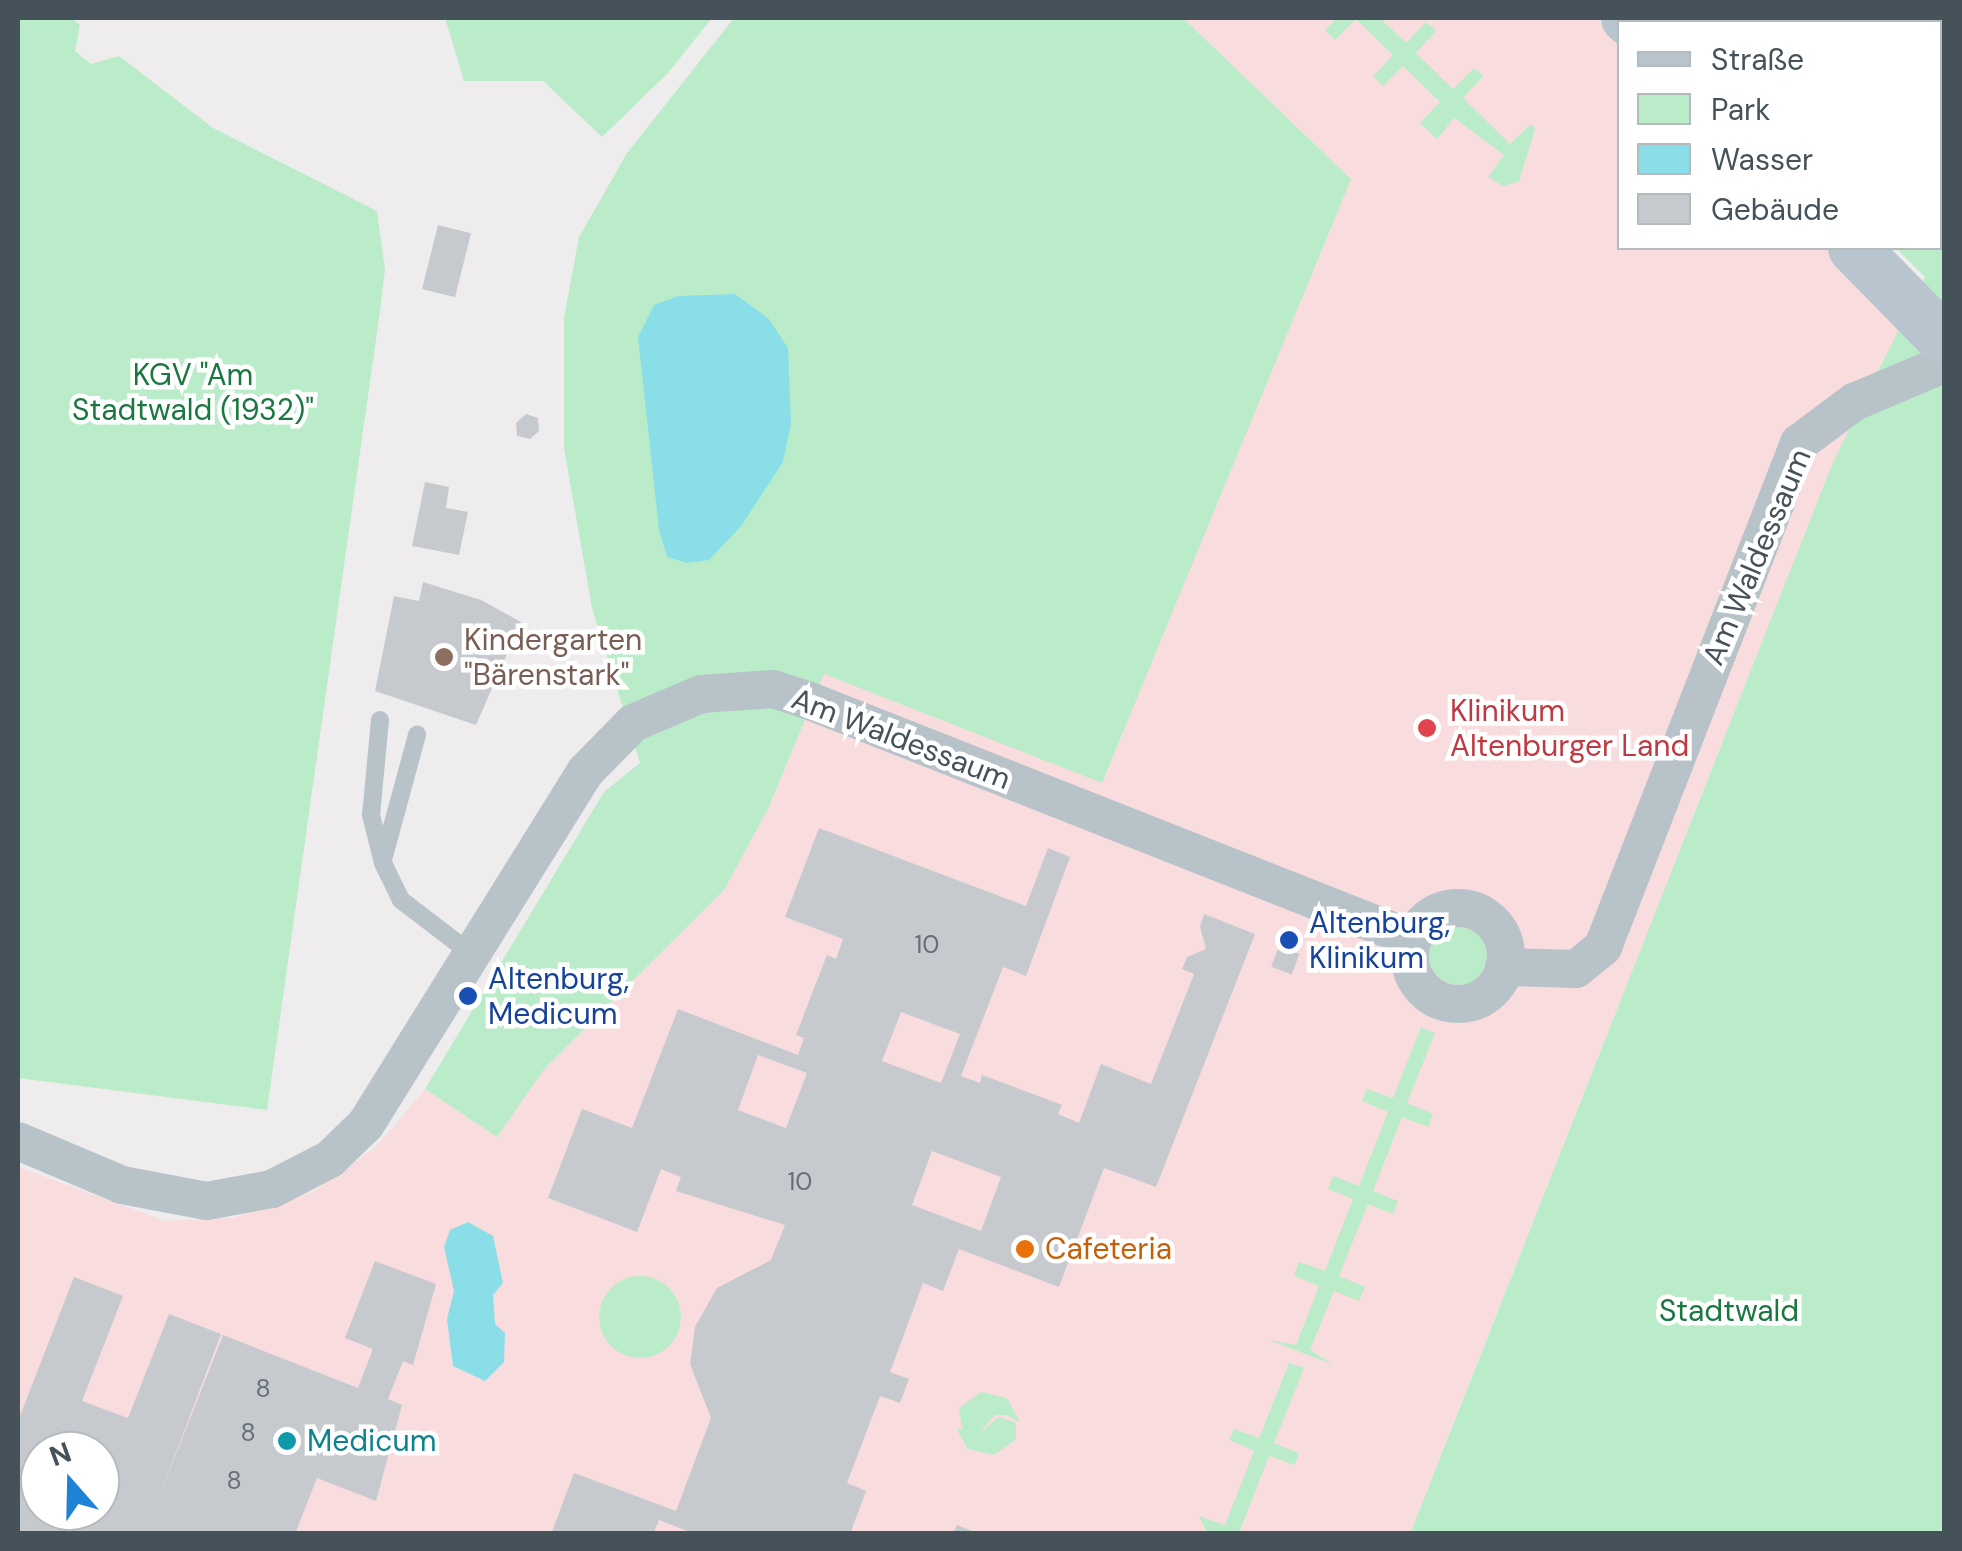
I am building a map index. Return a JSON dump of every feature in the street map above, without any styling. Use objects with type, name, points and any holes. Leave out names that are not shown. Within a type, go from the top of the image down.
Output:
[{"type":"street","points":[[1856,250],[1944,340]]},
{"type":"street","name":"Am Waldessaum","points":[[1504,968],[1576,969],[1603,947],[1799,443],[1854,402],[1944,364]]},
{"type":"street","name":"Am Waldessaum","points":[[18,1141],[162,1196],[226,1199],[272,1189],[330,1160],[366,1124],[607,745],[666,706],[740,689],[772,689],[807,700],[1413,938]]},
{"type":"street","points":[[1470,910],[1499,931],[1504,968],[1482,997],[1446,1002],[1416,980],[1413,938],[1434,914],[1470,910]]},
{"type":"lane","points":[[380,720],[371,815],[382,863],[401,900],[473,956]]},
{"type":"lane","points":[[382,863],[417,735]]},
{"type":"shaded area","name":"Klinikum Altenburger Land","points":[[1183,18],[1596,18],[1617,39],[1617,250],[1833,250],[1905,320],[1833,462],[1410,1533],[18,1533],[18,1167],[165,1221],[233,1218],[313,1192],[378,1145],[425,1089],[497,1137],[545,1068],[724,890],[768,809],[824,673],[1351,179]]},
{"type":"green space","name":"KGV \"Am Stadtwald (1932)\"","points":[[18,18],[71,18],[80,25],[75,51],[91,64],[119,56],[213,128],[377,211],[385,270],[380,311],[267,1110],[18,1078]]},
{"type":"green space","points":[[445,18],[712,18],[668,73],[602,137],[543,81],[464,81]]},
{"type":"green space","points":[[734,18],[1183,18],[1351,179],[1102,783],[824,674],[768,809],[724,890],[545,1068],[497,1137],[425,1089],[604,792],[640,763],[592,608],[564,448],[564,318],[579,237],[627,153]]},
{"type":"green space","points":[[1337,18],[1380,18],[1406,43],[1426,22],[1436,31],[1416,53],[1453,89],[1474,68],[1483,76],[1463,98],[1510,144],[1531,124],[1535,129],[1519,181],[1503,186],[1488,177],[1504,155],[1454,118],[1437,139],[1420,123],[1440,102],[1403,66],[1383,86],[1373,77],[1393,55],[1356,19],[1335,40],[1325,30]]},
{"type":"green space","name":"Stadtwald","points":[[1665,18],[1944,18],[1944,1533],[1410,1534],[1833,462],[1925,277],[1898,250],[1942,250],[1942,20]]},
{"type":"green space","points":[[1458,927],[1478,936],[1487,956],[1478,976],[1458,985],[1438,976],[1429,956],[1438,936]]},
{"type":"green space","points":[[1421,1027],[1435,1033],[1407,1103],[1433,1114],[1428,1127],[1402,1117],[1373,1191],[1398,1201],[1393,1214],[1368,1204],[1339,1276],[1365,1287],[1359,1301],[1334,1291],[1310,1350],[1334,1365],[1269,1340],[1296,1345],[1319,1286],[1294,1276],[1299,1262],[1325,1271],[1353,1199],[1328,1189],[1333,1176],[1359,1186],[1388,1112],[1362,1101],[1367,1089],[1393,1098]]},
{"type":"green space","points":[[632,1276],[648,1276],[674,1294],[681,1317],[678,1333],[669,1346],[648,1358],[632,1358],[606,1340],[599,1325],[599,1309],[617,1283]]},
{"type":"green space","points":[[1289,1363],[1304,1368],[1274,1443],[1299,1453],[1295,1465],[1269,1456],[1240,1530],[1246,1533],[1206,1531],[1199,1516],[1225,1525],[1254,1451],[1229,1440],[1234,1429],[1259,1438]]},
{"type":"green space","points":[[981,1392],[1007,1398],[1020,1422],[995,1415],[978,1434],[999,1417],[1016,1423],[1016,1439],[994,1455],[968,1449],[956,1428],[962,1430],[959,1408]]},
{"type":"water","points":[[735,294],[769,319],[788,348],[791,423],[783,462],[741,526],[709,560],[687,563],[667,557],[659,530],[638,337],[654,305],[678,296]]},
{"type":"water","points":[[468,1222],[493,1236],[503,1283],[493,1295],[495,1324],[505,1333],[504,1362],[485,1381],[453,1366],[447,1319],[454,1291],[444,1247],[450,1230]]},
{"type":"building","points":[[438,225],[471,233],[455,297],[422,289]]},
{"type":"building","points":[[526,414],[538,418],[539,431],[530,439],[517,436],[516,423]]},
{"type":"building","points":[[425,482],[449,487],[446,508],[468,512],[459,555],[412,546]]},
{"type":"building","name":"Kindergarten \"Bärenstark\"","points":[[423,582],[481,600],[521,622],[476,725],[375,691],[394,596],[419,601]]},
{"type":"building","points":[[819,828],[1026,906],[1048,848],[1070,857],[1026,976],[1003,967],[961,1076],[980,1083],[982,1075],[1062,1105],[1058,1114],[1079,1123],[1101,1064],[1151,1084],[1194,974],[1182,969],[1187,957],[1206,949],[1200,927],[1204,914],[1255,934],[1156,1187],[1104,1168],[1059,1287],[959,1249],[943,1291],[923,1283],[890,1372],[909,1379],[900,1403],[880,1396],[847,1483],[866,1491],[850,1534],[695,1534],[659,1520],[653,1534],[551,1534],[574,1473],[676,1511],[711,1418],[690,1364],[695,1327],[717,1288],[771,1260],[785,1225],[676,1191],[681,1177],[661,1169],[637,1232],[548,1198],[582,1109],[632,1128],[678,1009],[798,1055],[804,1038],[796,1035],[827,955],[836,959],[843,939],[785,917]],"holes":[[[901,1012],[960,1034],[941,1083],[882,1061]],[[758,1055],[807,1073],[786,1128],[738,1110]],[[932,1151],[1001,1177],[981,1231],[912,1205]]]},
{"type":"building","points":[[1279,946],[1300,954],[1292,974],[1271,967]]},
{"type":"building","points":[[375,1261],[436,1284],[413,1365],[403,1361],[388,1399],[402,1405],[376,1501],[317,1478],[295,1534],[18,1534],[18,1421],[74,1277],[123,1296],[82,1401],[128,1418],[169,1314],[221,1334],[160,1495],[223,1335],[358,1388],[373,1349],[345,1338]]},
{"type":"building","points":[[957,1525],[978,1533],[978,1534],[953,1534]]},
{"type":"place","name":"Kindergarten \"Bärenstark\"","points":[[444,657]]},
{"type":"place","name":"Klinikum Altenburger Land","points":[[1427,728]]},
{"type":"place","name":"Altenburg, Klinikum","points":[[1289,940]]},
{"type":"place","name":"Altenburg, Medicum","points":[[468,996]]},
{"type":"place","name":"Cafeteria","points":[[1025,1249]]},
{"type":"place","name":"Medicum","points":[[287,1441]]}]
